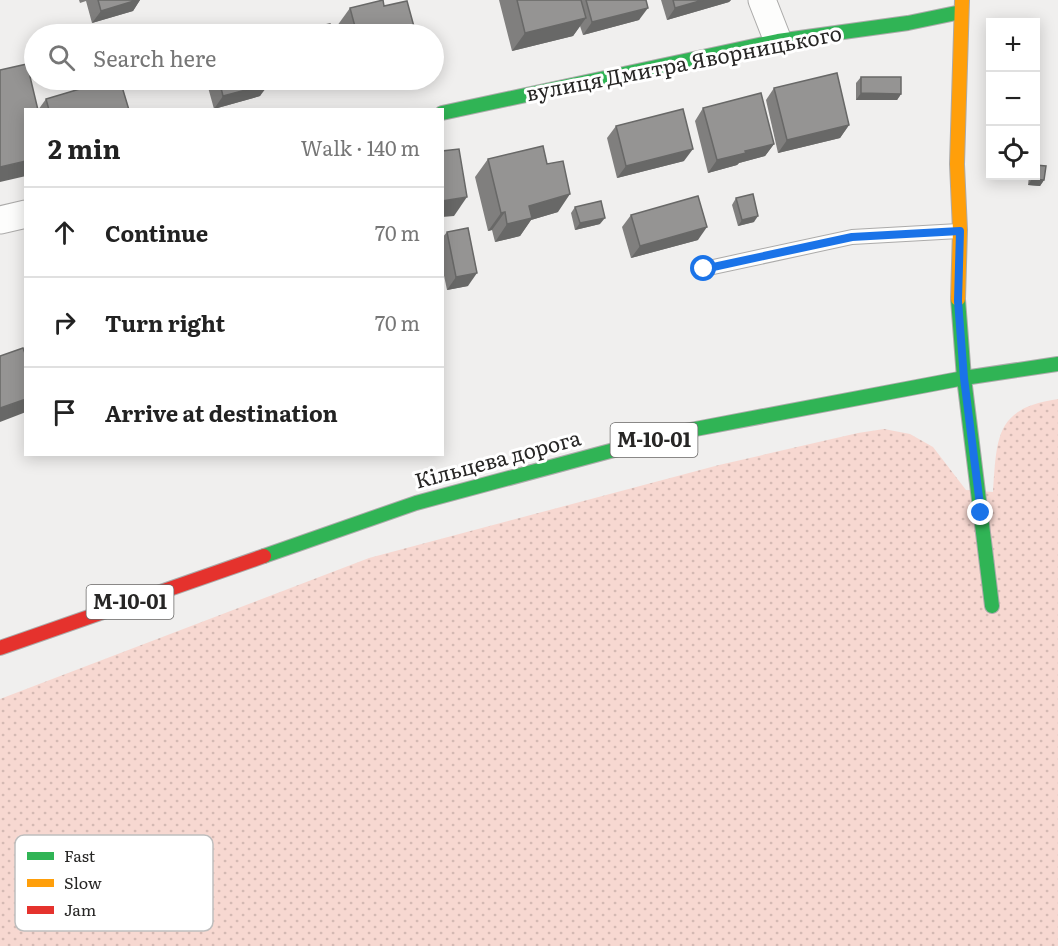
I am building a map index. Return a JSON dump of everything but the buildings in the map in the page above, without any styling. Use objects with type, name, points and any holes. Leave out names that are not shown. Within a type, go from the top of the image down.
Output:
[{"type":"main road","name":"вулиця Дмитра Яворницького","points":[[444,113],[778,41],[908,23],[962,6]]},
{"type":"main road","points":[[962,6],[957,164],[960,231],[958,301],[964,378],[992,606]]},
{"type":"main road","name":"Кільцева дорога","points":[[0,648],[416,503],[685,431],[964,378],[1058,364]]},
{"type":"main road","points":[[11,631],[46,631]]},
{"type":"street","points":[[762,0],[778,41]]},
{"type":"street","points":[[0,220],[24,214]]},
{"type":"lane","points":[[704,269],[852,237],[960,231]]},
{"type":"shaded area","points":[[1058,399],[1058,946],[0,946],[0,699],[369,558],[719,465],[858,433],[884,429],[910,434],[933,447],[966,490],[993,492],[996,456],[1003,428],[1011,418],[1037,403]]},
{"type":"traffic: fast","points":[[444,113],[778,41],[908,23],[961,12]]},
{"type":"traffic: fast","points":[[958,299],[964,378],[992,606]]},
{"type":"traffic: fast","points":[[264,556],[416,503],[685,431],[964,378],[1058,364]]},
{"type":"traffic: slow","points":[[958,299],[960,230],[957,164],[962,0]]},
{"type":"traffic: jam","points":[[0,648],[264,556]]},
{"type":"route","points":[[704,269],[852,237],[960,231],[958,301],[964,378],[981,513]]}]
